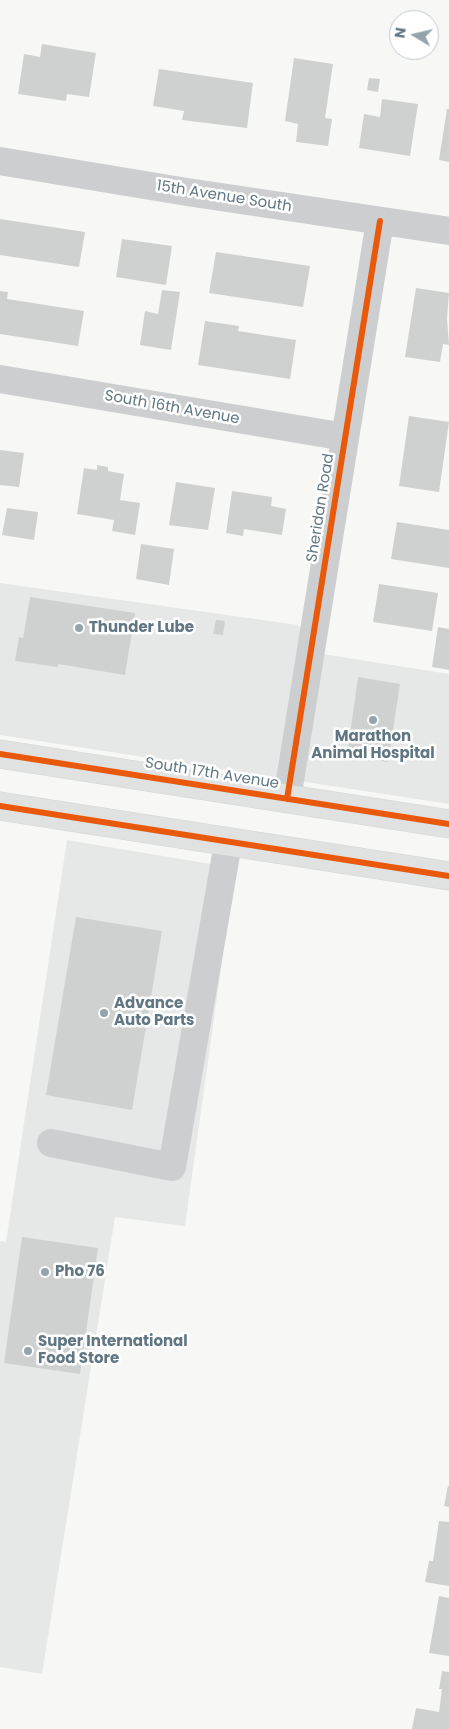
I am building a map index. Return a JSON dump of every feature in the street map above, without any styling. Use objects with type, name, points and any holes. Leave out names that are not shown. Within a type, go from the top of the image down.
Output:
[{"type":"main road","name":"South 17th Avenue","points":[[0,754],[449,824]]},
{"type":"main road","points":[[0,806],[449,876]]},
{"type":"street","name":"15th Avenue South","points":[[0,161],[449,232]]},
{"type":"street","name":"Sheridan Road","points":[[287,799],[380,221]]},
{"type":"street","name":"South 16th Avenue","points":[[0,379],[345,437]]},
{"type":"street","points":[[51,1143],[172,1167],[228,843]]},
{"type":"shaded area","points":[[0,583],[298,625],[323,654],[449,674],[449,804],[0,735]]},
{"type":"shaded area","points":[[67,840],[235,868],[185,1226],[115,1217],[42,1674],[0,1667],[0,1241],[6,1242]]},
{"type":"building","points":[[42,44],[96,53],[89,97],[67,94],[66,101],[18,94],[24,54],[40,57]]},
{"type":"building","points":[[294,58],[333,64],[325,118],[332,119],[328,146],[296,142],[298,124],[285,121]]},
{"type":"building","points":[[159,69],[253,83],[247,128],[182,120],[184,111],[153,106]]},
{"type":"building","points":[[369,78],[380,79],[378,92],[367,90]]},
{"type":"building","points":[[382,99],[418,104],[410,156],[359,148],[364,114],[380,117]]},
{"type":"building","points":[[447,109],[449,109],[449,162],[439,160]]},
{"type":"building","points":[[0,219],[85,232],[79,267],[0,255]]},
{"type":"building","points":[[122,239],[172,246],[166,285],[116,277]]},
{"type":"building","points":[[216,252],[310,266],[303,307],[209,293]]},
{"type":"building","points":[[416,288],[449,293],[447,318],[449,345],[443,344],[440,362],[405,357]]},
{"type":"building","points":[[162,290],[180,292],[171,350],[140,345],[145,311],[158,314]]},
{"type":"building","points":[[0,291],[8,292],[7,299],[84,311],[78,346],[0,334]]},
{"type":"building","points":[[205,321],[239,326],[238,331],[296,340],[290,379],[198,365]]},
{"type":"building","points":[[409,416],[449,422],[439,492],[399,486]]},
{"type":"building","points":[[0,450],[24,453],[19,487],[0,485]]},
{"type":"building","points":[[97,465],[108,467],[108,471],[124,474],[120,500],[140,503],[135,535],[112,531],[114,520],[77,514],[84,468],[97,470]]},
{"type":"building","points":[[176,482],[215,488],[208,530],[169,525]]},
{"type":"building","points":[[232,491],[272,497],[271,506],[286,509],[282,535],[244,529],[243,536],[226,533]]},
{"type":"building","points":[[7,508],[38,512],[34,540],[2,535]]},
{"type":"building","points":[[397,522],[449,530],[449,568],[391,559]]},
{"type":"building","points":[[141,544],[174,549],[169,585],[136,579]]},
{"type":"building","points":[[379,584],[438,593],[432,631],[373,622]]},
{"type":"building","name":"Thunder Lube","points":[[30,597],[135,613],[125,675],[58,664],[58,667],[15,661],[19,637],[23,638]]},
{"type":"building","points":[[216,620],[225,621],[223,635],[213,634]]},
{"type":"building","points":[[438,627],[449,629],[449,670],[432,667]]},
{"type":"building","name":"Marathon Animal Hospital","points":[[358,677],[400,684],[388,762],[347,756]]},
{"type":"building","name":"Advance Auto Parts","points":[[76,917],[162,931],[132,1110],[46,1095]]},
{"type":"building","points":[[22,1237],[98,1248],[80,1374],[4,1363]]},
{"type":"building","points":[[449,1486],[449,1507],[444,1506]]},
{"type":"building","points":[[439,1521],[449,1522],[449,1586],[425,1582],[429,1561],[433,1561]]},
{"type":"building","points":[[439,1596],[449,1598],[449,1656],[429,1653]]},
{"type":"building","points":[[442,1671],[449,1672],[449,1729],[412,1729],[416,1708],[439,1712],[442,1689],[439,1689]]},
{"type":"cycle path","points":[[287,799],[380,221]]},
{"type":"cycle path","points":[[0,754],[449,824]]},
{"type":"cycle path","points":[[0,806],[449,876]]},
{"type":"place","name":"Thunder Lube","points":[[79,628]]},
{"type":"place","name":"Marathon Animal Hospital","points":[[373,720]]},
{"type":"place","name":"Advance Auto Parts","points":[[104,1013]]},
{"type":"place","name":"Pho 76","points":[[45,1272]]},
{"type":"place","name":"Super International Food Store","points":[[28,1351]]}]
